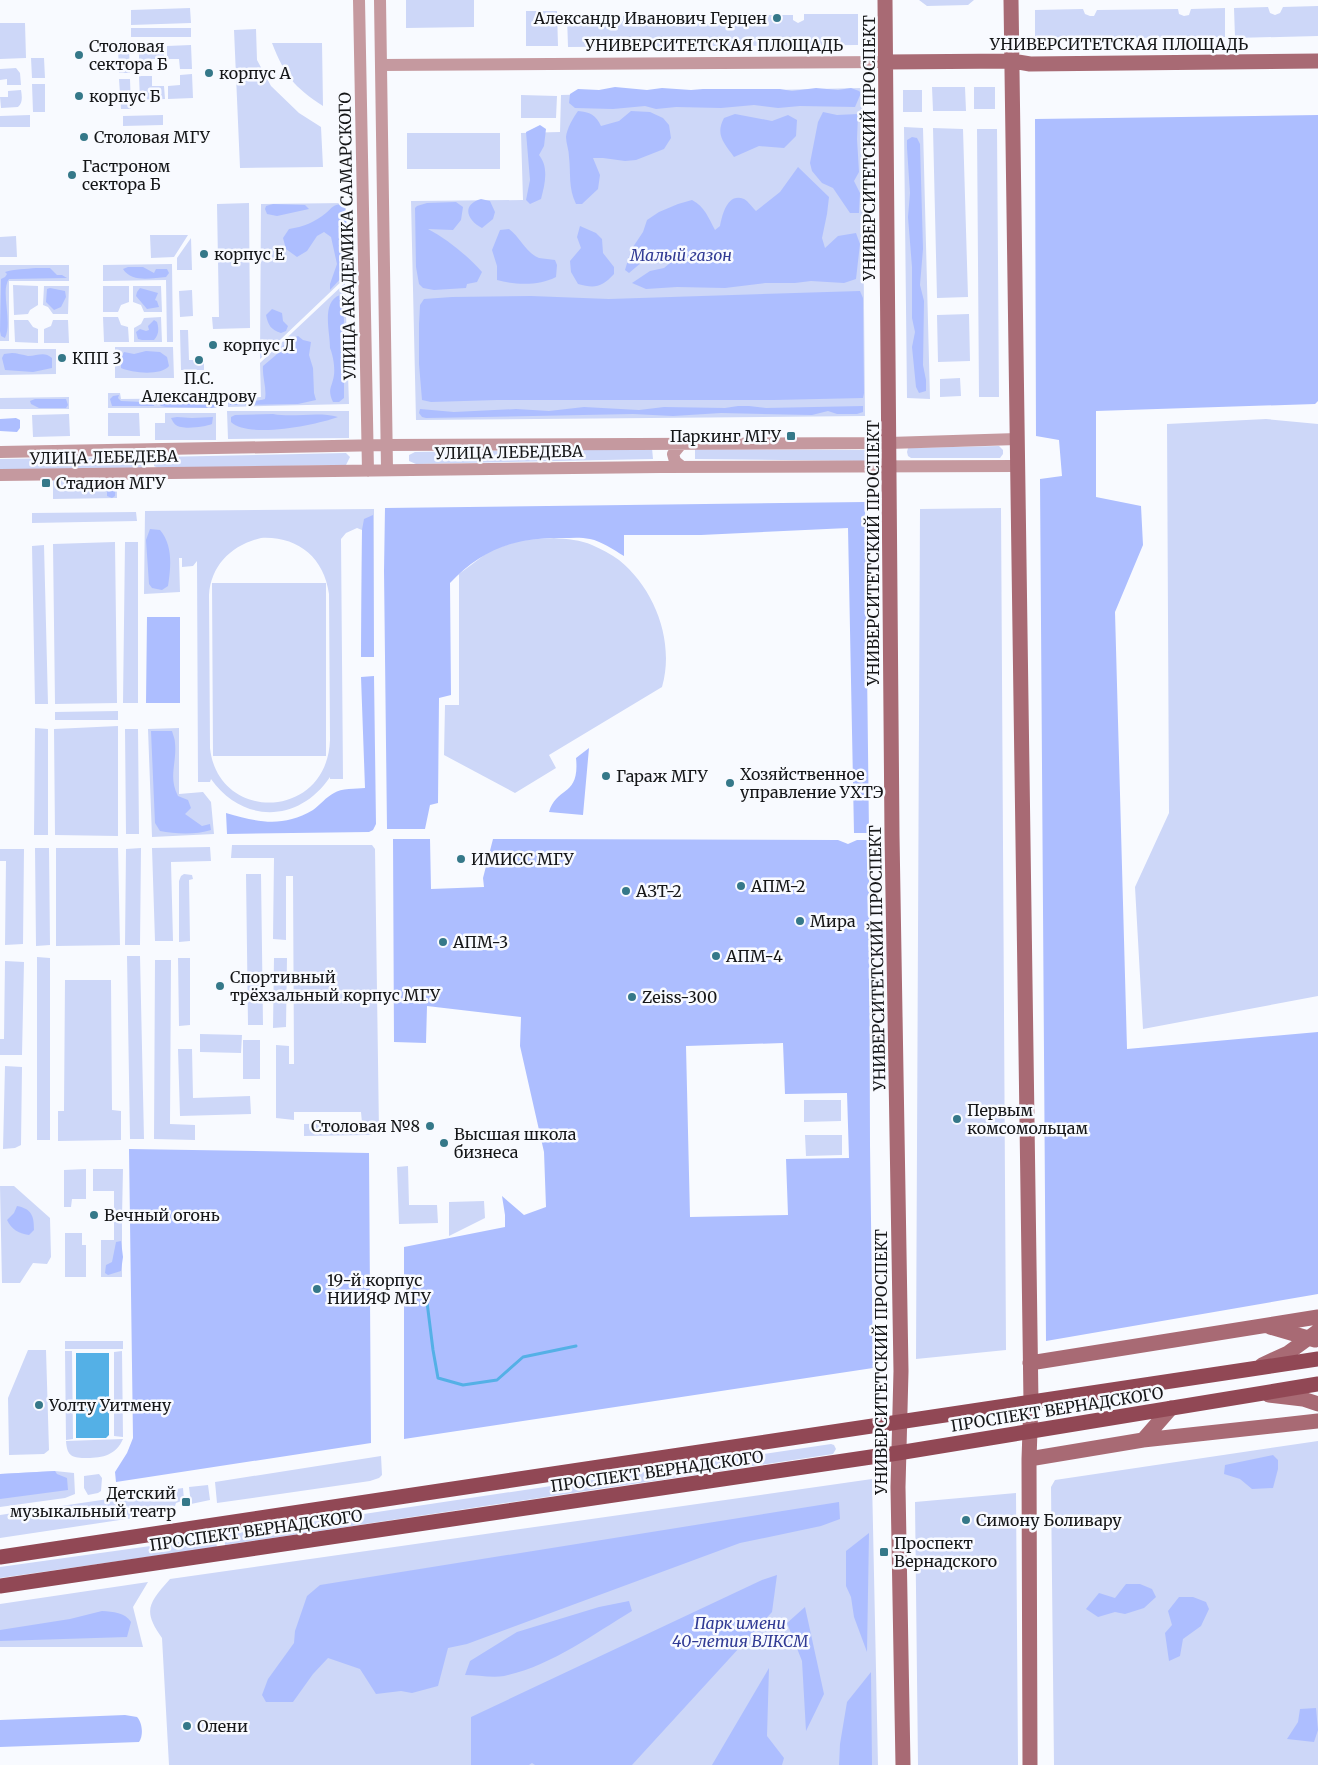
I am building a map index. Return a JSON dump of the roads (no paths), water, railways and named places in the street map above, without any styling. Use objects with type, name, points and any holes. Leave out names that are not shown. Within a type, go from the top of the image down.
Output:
[{"type":"main road","name":"УНИВЕРСИТЕТСКИЙ ПРОСПЕКТ","points":[[885,0],[892,835],[901,1371],[898,1453],[903,1765]]},
{"type":"main road","points":[[1011,0],[1030,1363],[1030,1765]]},
{"type":"main road","name":"УНИВЕРСИТЕТСКАЯ ПЛОЩАДЬ","points":[[886,62],[1012,61],[1030,64],[1318,61]]},
{"type":"main road","points":[[1030,1363],[1318,1317]]},
{"type":"main road","points":[[1266,1326],[1315,1337]]},
{"type":"main road","points":[[1251,1370],[1288,1353],[1315,1337]]},
{"type":"main road","name":"ПРОСПЕКТ ВЕРНАДСКОГО","points":[[0,1557],[1318,1359]]},
{"type":"main road","name":"ПРОСПЕКТ ВЕРНАДСКОГО","points":[[0,1586],[898,1453],[1318,1384]]},
{"type":"main road","points":[[1260,1394],[1290,1397],[1318,1404]]},
{"type":"main road","points":[[1143,1440],[1171,1408]]},
{"type":"main road","points":[[1029,1459],[1143,1440],[1318,1421]]},
{"type":"street","name":"УЛИЦА АКАДЕМИКА САМАРСКОГО","points":[[360,0],[368,471]]},
{"type":"street","points":[[380,0],[387,469]]},
{"type":"street","name":"УНИВЕРСИТЕТСКАЯ ПЛОЩАДЬ","points":[[381,65],[886,62]]},
{"type":"street","name":"УЛИЦА ЛЕБЕДЕВА","points":[[0,452],[367,446],[889,443],[1017,438]]},
{"type":"street","points":[[681,466],[675,461],[673,454],[682,443]]},
{"type":"street","points":[[149,450],[149,473]]},
{"type":"street","name":"УЛИЦА ЛЕБЕДЕВА","points":[[0,475],[681,466],[1018,466]]},
{"type":"waterway","points":[[427,1302],[438,1378],[463,1385],[497,1380],[523,1357],[576,1346]]},
{"type":"place","name":"Александр Иванович Герцен","points":[[777,18]]},
{"type":"place","name":"Столовая сектора Б","points":[[79,55]]},
{"type":"place","name":"корпус А","points":[[209,73]]},
{"type":"place","name":"корпус Б","points":[[79,96]]},
{"type":"place","name":"Столовая МГУ","points":[[84,137]]},
{"type":"place","name":"Гастроном сектора Б","points":[[72,175]]},
{"type":"place","name":"корпус Е","points":[[204,254]]},
{"type":"place","name":"корпус Л","points":[[213,345]]},
{"type":"place","name":"КПП 3","points":[[62,358]]},
{"type":"place","name":"П.С. Александрову","points":[[199,360]]},
{"type":"place","name":"Паркинг МГУ","points":[[791,436]]},
{"type":"place","name":"Стадион МГУ","points":[[46,483]]},
{"type":"place","name":"Гараж МГУ","points":[[606,776]]},
{"type":"place","name":"Хозяйственное управление УХТЭ","points":[[730,783]]},
{"type":"place","name":"ИМИСС МГУ","points":[[461,859]]},
{"type":"place","name":"АПМ-2","points":[[741,886]]},
{"type":"place","name":"АЗТ-2","points":[[626,891]]},
{"type":"place","name":"Мира","points":[[800,921]]},
{"type":"place","name":"АПМ-3","points":[[443,942]]},
{"type":"place","name":"АПМ-4","points":[[716,956]]},
{"type":"place","name":"Спортивный трёхзальный корпус МГУ","points":[[220,986]]},
{"type":"place","name":"Zeiss-300","points":[[632,997]]},
{"type":"place","name":"Первым комсомольцам","points":[[957,1119]]},
{"type":"place","name":"Столовая №8","points":[[430,1126]]},
{"type":"place","name":"Высшая школа бизнеса","points":[[444,1143]]},
{"type":"place","name":"Вечный огонь","points":[[94,1215]]},
{"type":"place","name":"19-й корпус НИИЯФ МГУ","points":[[317,1289]]},
{"type":"place","name":"Уолту Уитмену","points":[[39,1405]]},
{"type":"place","name":"Детский музыкальный театр","points":[[186,1502]]},
{"type":"place","name":"Симону Боливару","points":[[966,1520]]},
{"type":"place","name":"Проспект Вернадского","points":[[884,1552]]},
{"type":"place","name":"Олени","points":[[187,1726]]},
{"type":"park label","name":"Малый газон","points":[[681,255]]},
{"type":"park label","name":"Парк имени 40-летия ВЛКСМ","points":[[740,1632]]}]
